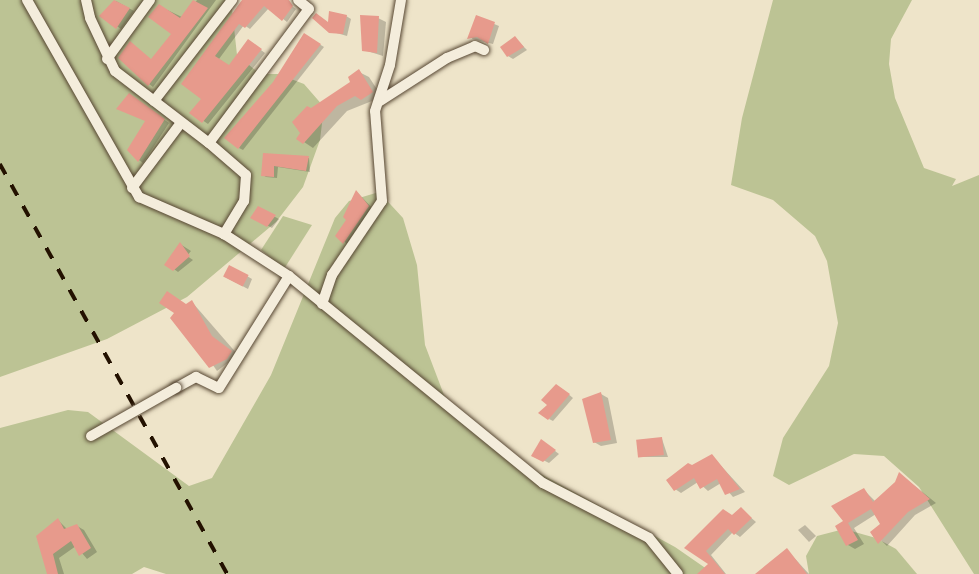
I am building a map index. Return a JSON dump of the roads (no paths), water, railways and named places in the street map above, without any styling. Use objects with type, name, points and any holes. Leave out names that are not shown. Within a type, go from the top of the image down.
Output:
[{"type":"street","points":[[27,0],[139,197],[224,234],[289,276],[543,483],[649,538],[678,574]]},
{"type":"street","points":[[86,0],[107,59],[180,124],[209,143],[246,175],[244,201],[224,234]]},
{"type":"street","points":[[107,59],[150,0]]},
{"type":"street","points":[[154,101],[232,0]]},
{"type":"street","points":[[209,143],[309,9],[298,0]]},
{"type":"street","points":[[322,304],[332,275],[382,201],[375,111],[380,101],[401,0]]},
{"type":"street","points":[[380,101],[447,58],[475,46],[484,50]]},
{"type":"street","points":[[132,188],[180,124]]},
{"type":"street","points":[[91,436],[196,377],[219,388],[289,276]]},
{"type":"railway","points":[[0,164],[227,574]]}]
